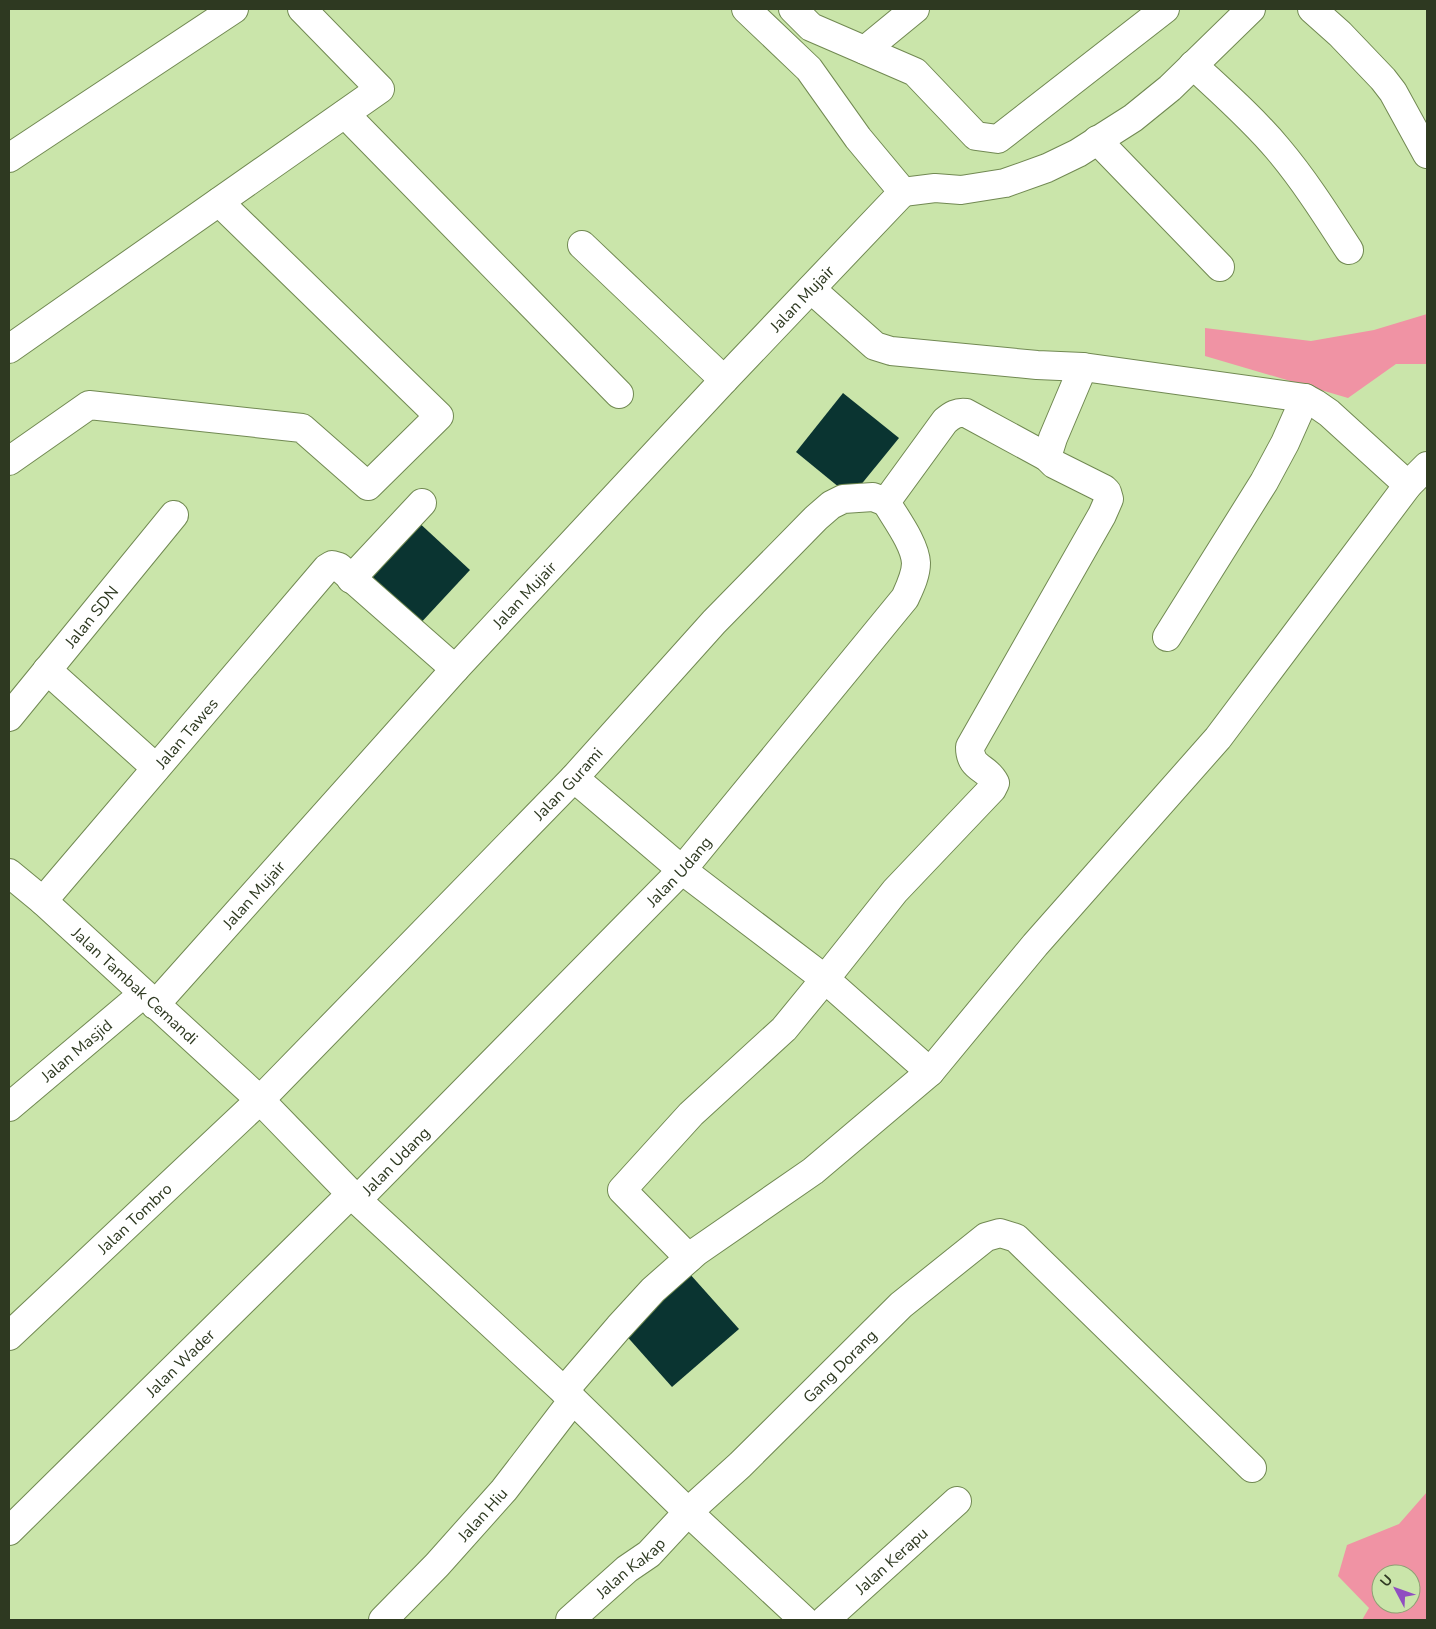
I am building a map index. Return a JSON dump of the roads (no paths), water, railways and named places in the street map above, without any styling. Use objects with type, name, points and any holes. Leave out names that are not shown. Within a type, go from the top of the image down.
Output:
[{"type":"street","points":[[9,158],[234,9]]},
{"type":"street","points":[[9,349],[380,89],[302,9]]},
{"type":"street","points":[[746,9],[809,69],[858,138],[903,192],[935,188],[961,190],[1005,183],[1047,168],[1078,153],[1133,118],[1170,88],[1251,9]]},
{"type":"street","points":[[793,9],[811,27],[916,72],[976,136],[998,139],[1165,9]]},
{"type":"street","points":[[865,50],[915,9]]},
{"type":"street","points":[[1312,9],[1340,34],[1394,92],[1427,154]]},
{"type":"street","points":[[1193,65],[1258,126],[1279,150],[1304,182],[1350,250]]},
{"type":"street","points":[[344,114],[619,394]]},
{"type":"street","points":[[1097,140],[1220,267]]},
{"type":"street","name":"Jalan Mujair","points":[[149,1000],[724,380],[903,192]]},
{"type":"street","points":[[9,461],[89,405],[302,428],[368,486],[439,416],[219,202]]},
{"type":"street","points":[[582,245],[724,380]]},
{"type":"street","points":[[814,285],[875,346],[891,350],[1084,368],[1305,398],[1328,413],[1408,485]]},
{"type":"street","points":[[1047,456],[1084,368]]},
{"type":"street","points":[[1167,637],[1264,482],[1285,443],[1305,398]]},
{"type":"street","points":[[689,1258],[622,1190],[691,1114],[784,1029],[895,890],[992,789],[995,783],[992,777],[975,764],[970,756],[970,747],[1097,524],[1109,498],[1104,489],[1054,464],[1047,456],[966,413],[960,412],[952,414],[946,421],[886,502]]},
{"type":"street","name":"Jalan Hiu","points":[[383,1620],[437,1565],[504,1490],[619,1327],[653,1290],[696,1252],[813,1171],[930,1072],[1035,945],[1218,738],[1408,485],[1427,466]]},
{"type":"street","name":"Jalan Gurami","points":[[260,1100],[574,778],[714,622],[826,509],[843,499],[873,497],[886,502]]},
{"type":"street","name":"Jalan Udang","points":[[354,1197],[682,870],[905,598],[914,577],[916,564],[913,549],[886,502]]},
{"type":"street","name":"Jalan Tawes","points":[[43,901],[327,568],[342,572],[422,503]]},
{"type":"street","name":"Jalan SDN","points":[[9,717],[174,515]]},
{"type":"street","points":[[342,572],[455,669]]},
{"type":"street","points":[[47,670],[156,768]]},
{"type":"street","points":[[574,778],[682,870],[825,979],[930,1072]]},
{"type":"street","name":"Jalan Tambak Cemandi","points":[[9,872],[260,1100],[354,1197],[569,1396],[688,1512],[804,1620]]},
{"type":"street","name":"Jalan Masjid","points":[[9,1107],[149,1000]]},
{"type":"street","name":"Jalan Tombro","points":[[9,1336],[260,1100]]},
{"type":"street","name":"Jalan Wader","points":[[9,1531],[354,1197]]},
{"type":"street","name":"Gang Dorang","points":[[688,1512],[761,1445],[901,1305],[986,1237],[1000,1233],[1016,1238],[1252,1468]]},
{"type":"street","name":"Jalan Kerapu","points":[[826,1620],[957,1501]]},
{"type":"street","name":"Jalan Kakap","points":[[570,1620],[627,1569],[649,1554],[688,1512]]}]
